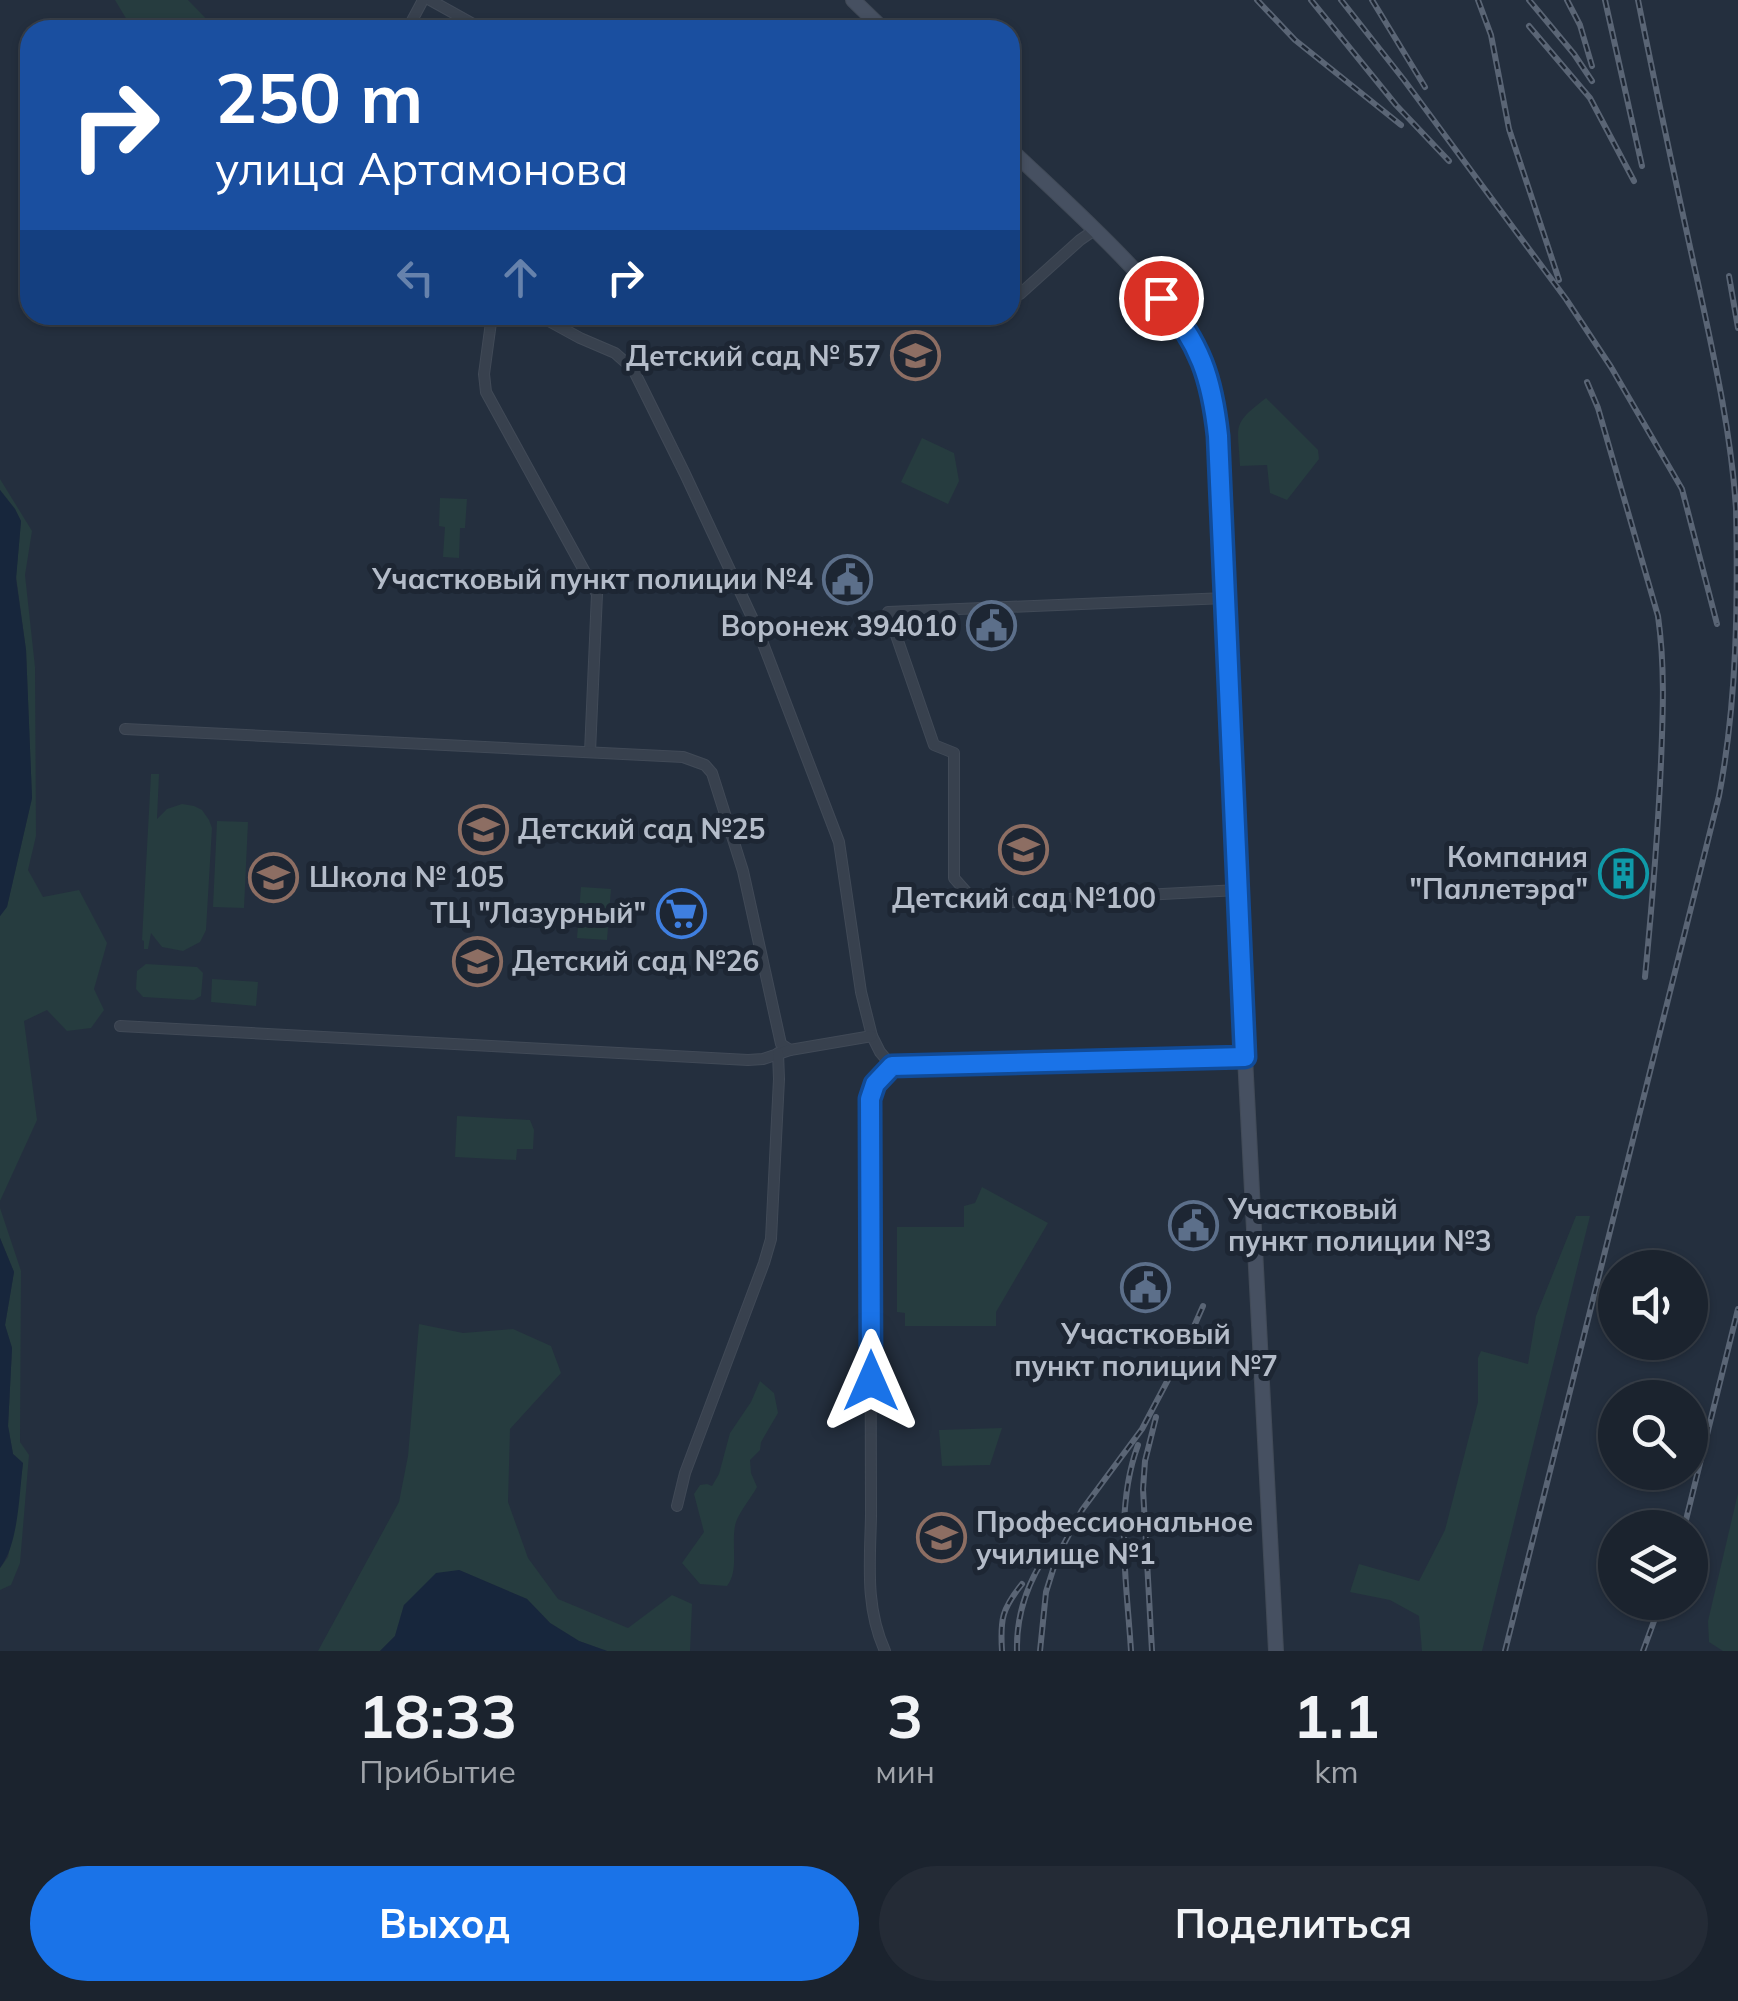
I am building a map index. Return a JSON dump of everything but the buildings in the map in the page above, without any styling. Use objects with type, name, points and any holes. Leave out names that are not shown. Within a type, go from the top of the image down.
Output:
[{"type":"main road","points":[[853,0],[874,20]]},
{"type":"main road","points":[[1020,158],[1174,313],[1206,368],[1213,397],[1218,436],[1276,1651]]},
{"type":"street","points":[[427,0],[465,20]]},
{"type":"street","points":[[1020,294],[1096,230]]},
{"type":"street","points":[[491,325],[484,374],[486,392],[597,594],[590,752]]},
{"type":"street","points":[[556,325],[615,352],[633,369],[757,628],[839,842],[861,992],[872,1036],[892,1066]]},
{"type":"street","points":[[1226,598],[888,612],[934,744],[954,754],[954,878],[969,895],[992,903],[1238,890]]},
{"type":"street","points":[[125,729],[683,756],[705,765],[712,772],[743,871],[781,1044],[790,1050]]},
{"type":"street","points":[[120,1026],[748,1060],[872,1036]]},
{"type":"street","points":[[677,1506],[685,1474],[771,1239],[778,1053]]},
{"type":"street","points":[[885,1651],[874,1621],[869,1586],[870,1099],[875,1084],[892,1066],[1245,1057]]},
{"type":"green space","points":[[115,0],[188,0],[207,20],[127,20]]},
{"type":"green space","points":[[1266,398],[1318,450],[1319,459],[1287,500],[1270,493],[1267,465],[1240,466],[1239,426]]},
{"type":"green space","points":[[922,438],[954,453],[959,481],[948,504],[901,482]]},
{"type":"green space","points":[[0,479],[32,531],[25,575],[35,667],[36,836],[28,870],[43,897],[79,890],[107,943],[94,989],[104,1010],[91,1028],[67,1031],[47,1010],[24,1021],[37,1120],[0,1201],[0,916],[7,906],[32,798],[26,650],[16,576],[21,521],[0,490]]},
{"type":"green space","points":[[440,498],[467,499],[465,528],[460,528],[459,558],[443,557],[445,527],[439,526]]},
{"type":"green space","points":[[151,774],[159,774],[157,819],[167,809],[182,804],[202,810],[212,828],[206,930],[200,942],[183,951],[162,947],[151,933],[148,949],[144,949],[142,940]]},
{"type":"green space","points":[[217,821],[248,822],[244,908],[213,907]]},
{"type":"green space","points":[[581,887],[611,889],[607,940],[577,938]]},
{"type":"green space","points":[[146,964],[197,967],[203,973],[201,996],[194,1000],[143,997],[136,989],[137,971]]},
{"type":"green space","points":[[212,979],[258,982],[256,1006],[211,1002]]},
{"type":"green space","points":[[457,1116],[530,1120],[533,1149],[517,1149],[516,1160],[455,1157]]},
{"type":"green space","points":[[982,1187],[1048,1223],[996,1312],[996,1326],[905,1326],[905,1313],[897,1312],[897,1227],[964,1227],[964,1206],[975,1203]]},
{"type":"green space","points":[[0,1208],[21,1271],[20,1442],[29,1455],[20,1563],[11,1585],[0,1590],[0,1568],[8,1557],[23,1463],[13,1454],[8,1426],[12,1348],[5,1325],[14,1272],[0,1238]]},
{"type":"green space","points":[[1576,1216],[1590,1216],[1482,1651],[1422,1651],[1419,1616],[1390,1600],[1350,1592],[1359,1564],[1419,1581],[1445,1530],[1478,1402],[1481,1351],[1528,1364],[1536,1316]]},
{"type":"green space","points":[[419,1324],[463,1333],[513,1329],[551,1346],[561,1373],[510,1429],[508,1502],[528,1558],[558,1599],[628,1628],[672,1595],[692,1604],[690,1651],[607,1651],[579,1641],[550,1623],[527,1599],[459,1570],[404,1605],[395,1636],[380,1651],[318,1651],[399,1502],[408,1456]]},
{"type":"green space","points":[[760,1381],[774,1393],[778,1413],[760,1450],[750,1460],[757,1487],[736,1522],[731,1579],[727,1586],[700,1584],[682,1563],[704,1532],[694,1494],[700,1485],[712,1486],[730,1433]]},
{"type":"green space","points":[[1002,1428],[990,1465],[942,1466],[939,1430]]},
{"type":"green space","points":[[1738,1493],[1738,1651],[1723,1651],[1709,1642],[1708,1621]]},
{"type":"water","points":[[0,490],[21,521],[16,579],[26,650],[32,798],[7,907],[0,916]]},
{"type":"water","points":[[0,1238],[14,1272],[5,1325],[12,1348],[8,1426],[13,1454],[23,1463],[15,1532],[0,1568]]},
{"type":"water","points":[[459,1570],[527,1599],[550,1623],[579,1641],[607,1651],[380,1651],[395,1636],[404,1605],[436,1573]]},
{"type":"railway","points":[[1257,0],[1295,40],[1401,125]]},
{"type":"railway","points":[[1311,0],[1396,105],[1449,161]]},
{"type":"railway","points":[[1341,0],[1566,299],[1611,367],[1682,489],[1717,624]]},
{"type":"railway","points":[[1372,0],[1425,87]]},
{"type":"railway","points":[[1478,0],[1491,35],[1509,129],[1559,280]]},
{"type":"railway","points":[[1529,0],[1592,81]]},
{"type":"railway","points":[[1567,0],[1580,25],[1592,66]]},
{"type":"railway","points":[[1605,0],[1642,166]]},
{"type":"railway","points":[[1505,1651],[1719,796],[1733,689],[1737,544],[1730,451],[1716,367],[1638,0]]},
{"type":"railway","points":[[1529,26],[1590,98],[1634,181]]},
{"type":"railway","points":[[1729,276],[1738,328]]},
{"type":"railway","points":[[1587,382],[1598,408],[1660,634],[1661,762],[1645,977]]},
{"type":"railway","points":[[1192,1331],[1203,1306]]},
{"type":"railway","points":[[1688,1510],[1738,1309]]},
{"type":"railway","points":[[1040,1651],[1046,1592],[1057,1557],[1082,1510],[1142,1429],[1171,1374]]},
{"type":"railway","points":[[1152,1651],[1143,1489],[1145,1461],[1156,1417]]},
{"type":"railway","points":[[1131,1651],[1124,1521],[1138,1445]]},
{"type":"railway","points":[[1017,1651],[1025,1597],[1050,1549]]},
{"type":"railway","points":[[1002,1651],[1004,1615],[1022,1584]]},
{"type":"railway","points":[[1643,1651],[1654,1620]]},
{"type":"place","name":"Детский сад № 57","points":[[916,356]]},
{"type":"place","name":"Участковый пункт полиции №4","points":[[848,579]]},
{"type":"place","name":"Воронеж 394010","points":[[992,626]]},
{"type":"place","name":"Детский сад №25","points":[[483,829]]},
{"type":"place","name":"Детский сад №100","points":[[1024,850]]},
{"type":"place","name":"Компания \"Паллетэра\"","points":[[1623,873]]},
{"type":"place","name":"Школа № 105","points":[[274,877]]},
{"type":"place","name":"ТЦ \"Лазурный\"","points":[[681,913]]},
{"type":"place","name":"Детский сад №26","points":[[477,961]]},
{"type":"place","name":"Участковый пункт полиции №3","points":[[1193,1225]]},
{"type":"place","name":"Участковый пункт полиции №7","points":[[1146,1287]]},
{"type":"place","name":"Профессиональное училище №1","points":[[941,1538]]},
{"type":"route","points":[[871,1381],[870,1099],[875,1084],[892,1066],[1245,1057],[1215,407],[1206,368],[1194,343],[1161,298]]}]
